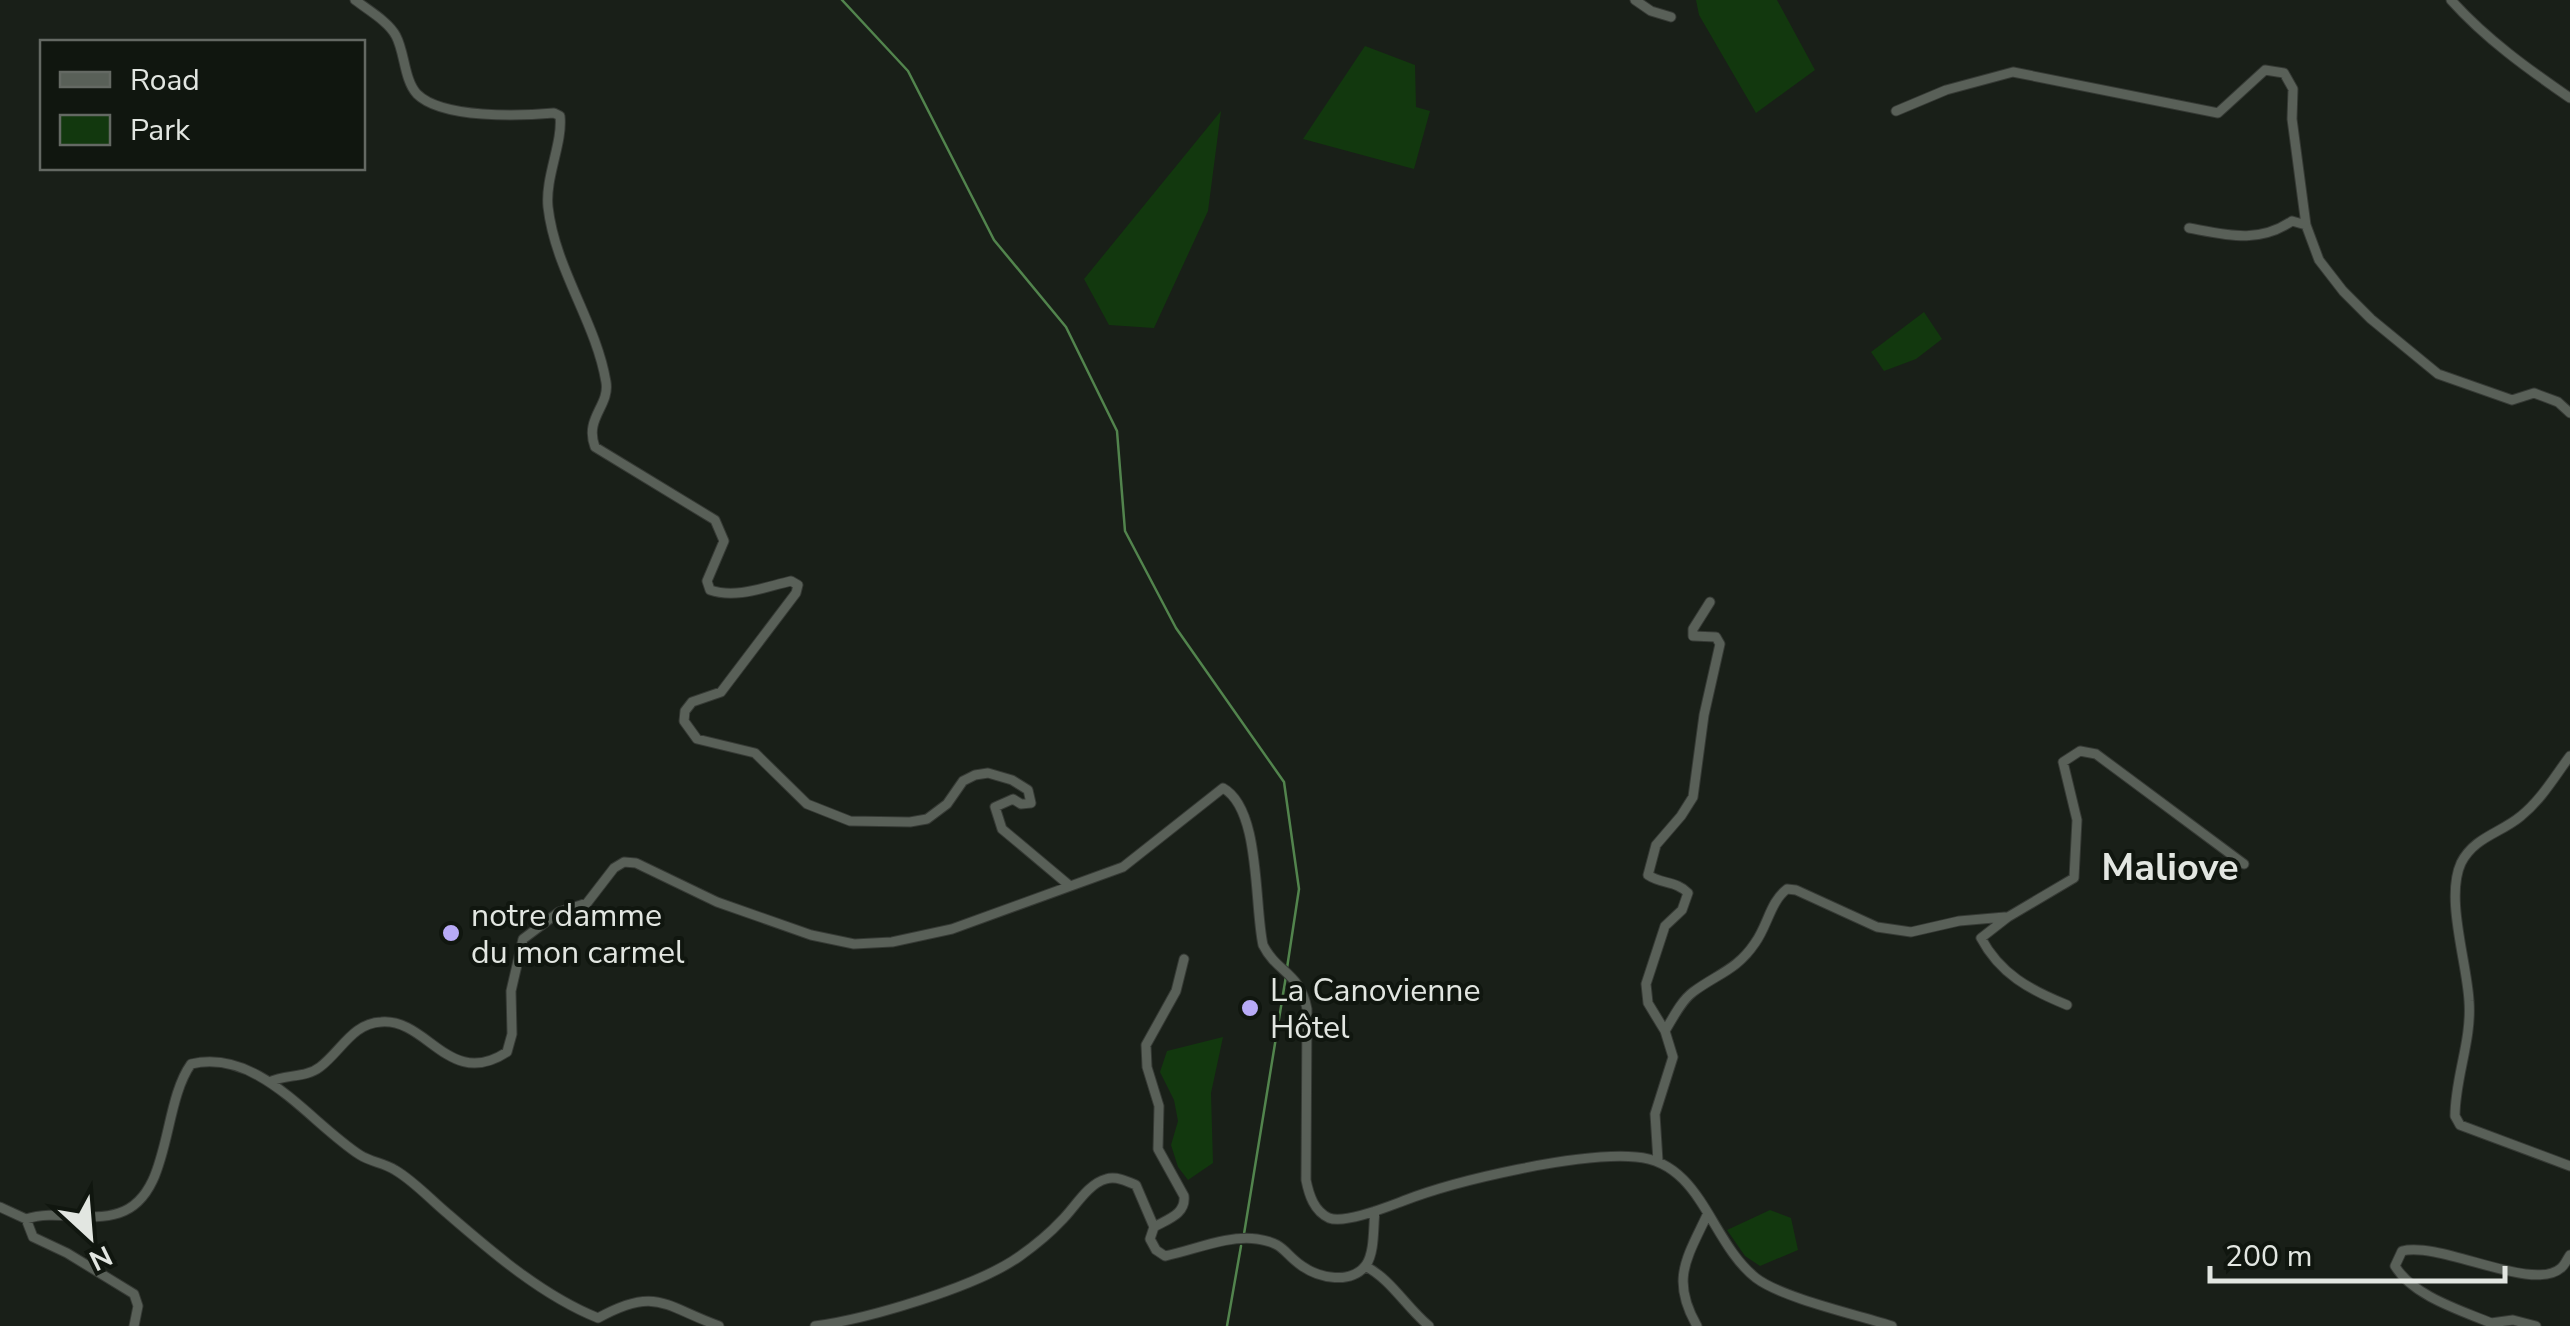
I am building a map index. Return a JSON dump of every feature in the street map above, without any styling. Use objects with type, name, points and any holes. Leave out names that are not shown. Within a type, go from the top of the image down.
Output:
[{"type":"street","points":[[355,0],[395,32],[410,83],[428,101],[464,112],[560,116],[548,207],[564,266],[601,361],[607,387],[593,418],[591,436],[595,446],[715,520],[724,541],[706,581],[710,590],[722,594],[791,581],[798,584],[796,593],[721,692],[692,702],[685,711],[684,721],[697,740],[755,753],[807,804],[850,822],[928,819],[947,804],[963,781],[988,773],[1012,780],[1028,790],[1031,802],[1021,804],[1013,799],[996,806],[1002,829],[1070,886]]},
{"type":"street","points":[[1635,0],[1671,17]]},
{"type":"street","points":[[2452,0],[2470,21],[2570,98]]},
{"type":"street","points":[[1896,111],[1946,90],[2013,72],[2218,113],[2265,70],[2284,73],[2293,89],[2292,119],[2306,226],[2319,260],[2343,291],[2370,319],[2438,374],[2512,400],[2534,393],[2558,402],[2570,413]]},
{"type":"street","points":[[2189,228],[2235,236],[2273,234],[2292,222],[2306,226]]},
{"type":"street","points":[[1658,1162],[1655,1114],[1673,1057],[1665,1031],[1648,1003],[1646,984],[1665,926],[1682,910],[1688,893],[1682,887],[1658,882],[1648,875],[1649,862],[1656,845],[1682,816],[1693,796],[1704,715],[1720,644],[1716,637],[1693,636],[1693,629],[1710,602]]},
{"type":"street","points":[[2066,1005],[2028,989],[1991,956],[1981,938],[2008,917],[2074,878],[2077,820],[2063,762],[2080,751],[2096,754],[2244,864]]},
{"type":"street","points":[[2570,756],[2536,802],[2519,818],[2475,843],[2460,864],[2456,894],[2470,1003],[2467,1052],[2455,1116],[2460,1125],[2570,1166]]},
{"type":"street","points":[[269,1082],[283,1076],[310,1074],[368,1023],[387,1021],[402,1025],[447,1055],[481,1065],[496,1060],[508,1052],[512,991],[523,939],[559,912],[587,902],[614,868],[624,862],[636,863],[716,902],[811,935],[854,944],[892,942],[952,929],[1123,867],[1223,788],[1240,804],[1253,852],[1264,944],[1269,956],[1287,970],[1304,992],[1306,1180],[1314,1206],[1330,1218],[1375,1212],[1429,1193],[1567,1160],[1635,1156],[1674,1170],[1693,1190],[1755,1277],[1783,1292],[1892,1326]]},
{"type":"street","points":[[1665,1031],[1689,995],[1717,980],[1745,956],[1766,925],[1776,898],[1787,889],[1877,927],[1912,932],[1958,921],[2008,917]]},
{"type":"street","points":[[1184,960],[1176,990],[1146,1045],[1158,1106],[1158,1148],[1185,1203],[1180,1212],[1154,1227],[1150,1238],[1156,1250],[1166,1256],[1216,1241],[1255,1238],[1287,1249],[1296,1262],[1331,1278],[1350,1276],[1365,1266],[1375,1212]]},
{"type":"street","points":[[0,1207],[26,1219],[42,1214],[118,1214],[139,1203],[154,1183],[178,1081],[191,1064],[224,1064],[250,1071],[269,1082],[361,1156],[395,1170],[494,1254],[579,1310],[598,1318],[626,1303],[642,1300],[667,1303],[719,1326]]},
{"type":"street","points":[[815,1326],[852,1321],[996,1270],[1048,1234],[1094,1185],[1106,1179],[1136,1184],[1154,1227]]},
{"type":"street","points":[[1697,1326],[1684,1304],[1681,1284],[1685,1262],[1708,1213]]},
{"type":"street","points":[[26,1219],[33,1237],[134,1294],[138,1306],[134,1326]]},
{"type":"street","points":[[2536,1326],[2512,1320],[2490,1324],[2440,1302],[2400,1275],[2395,1266],[2402,1251],[2426,1250],[2537,1276],[2562,1268],[2570,1255]]},
{"type":"street","points":[[1365,1266],[1385,1276],[1394,1293],[1429,1326]]},
{"type":"green space","points":[[1696,0],[1777,0],[1815,70],[1756,113],[1699,15]]},
{"type":"green space","points":[[1365,46],[1415,65],[1416,107],[1430,111],[1414,169],[1303,139]]},
{"type":"green space","points":[[1221,111],[1208,211],[1154,328],[1109,325],[1084,279]]},
{"type":"green space","points":[[1924,312],[1942,339],[1916,359],[1884,371],[1871,352]]},
{"type":"green space","points":[[1223,1037],[1211,1093],[1213,1163],[1188,1180],[1178,1167],[1171,1145],[1178,1121],[1174,1100],[1160,1072],[1167,1051]]},
{"type":"green space","points":[[1770,1210],[1791,1218],[1798,1250],[1760,1266],[1745,1256],[1727,1230]]},
{"type":"waterway","points":[[842,0],[908,71],[994,240],[1066,327],[1117,431],[1125,531],[1176,628],[1284,782],[1299,889],[1287,968]]},
{"type":"waterway","points":[[1244,1234],[1286,976]]},
{"type":"waterway","points":[[1227,1326],[1241,1246]]},
{"type":"place","name":"notre damme du mon carmel","points":[[451,933]]},
{"type":"place","name":"La Canovienne Hôtel","points":[[1250,1008]]},
{"type":"district","name":"Maliove","points":[[2170,867]]}]
